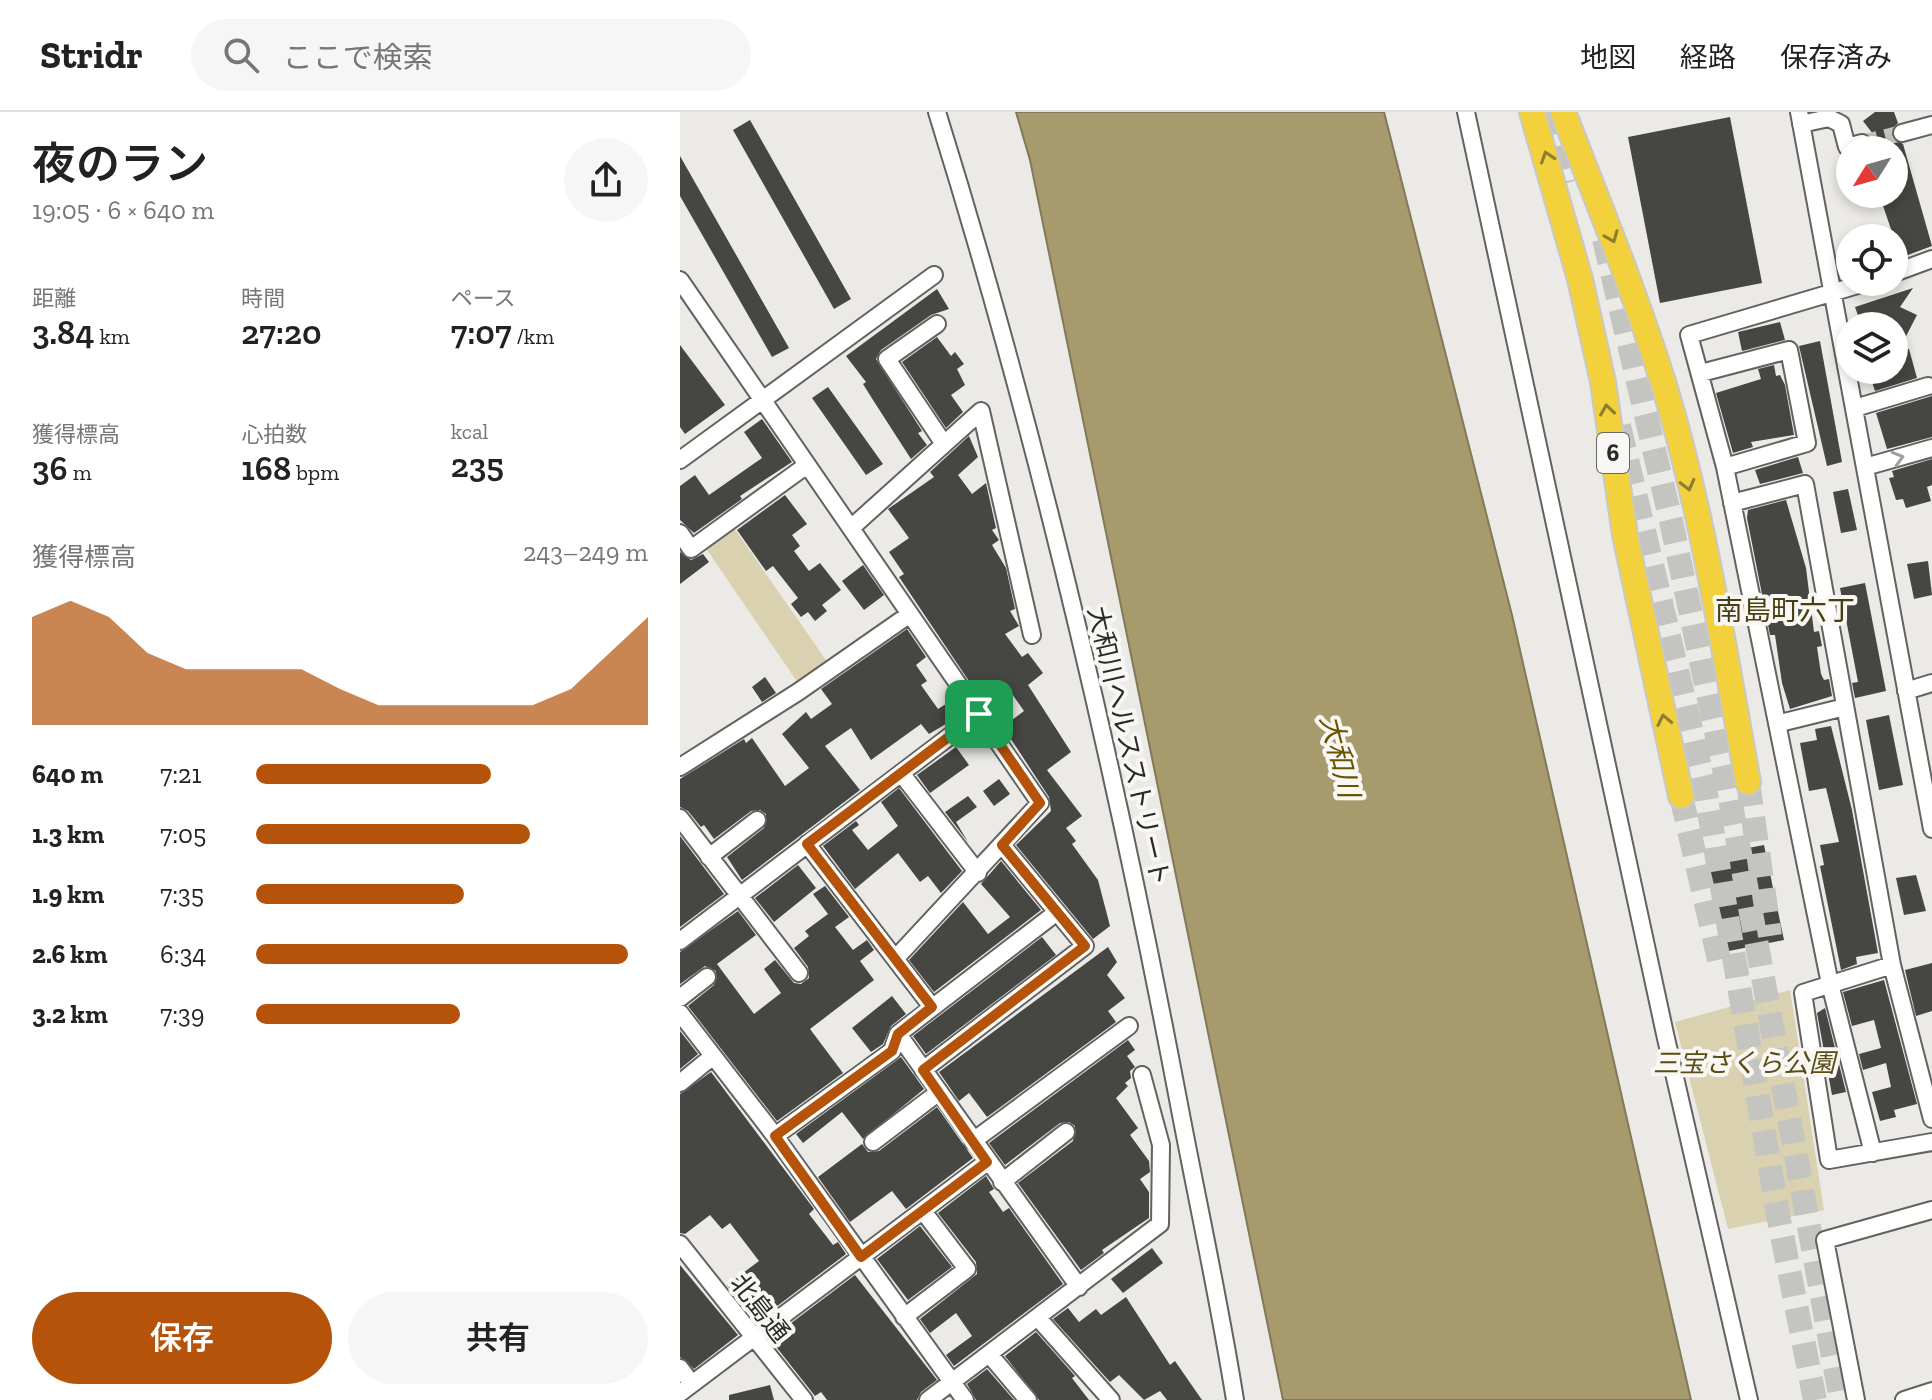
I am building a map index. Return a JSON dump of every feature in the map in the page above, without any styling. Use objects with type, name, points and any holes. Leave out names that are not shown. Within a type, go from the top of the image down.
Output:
[{"type":"highway","name":"6","points":[[1532,112],[1580,279],[1603,382],[1625,535],[1681,796]]},
{"type":"highway","points":[[1563,112],[1626,272],[1664,387],[1696,517],[1748,782]]},
{"type":"street","name":"大和川ヘルスストリート","points":[[937,112],[978,241],[1081,640],[1137,884],[1235,1400]]},
{"type":"street","points":[[1466,112],[1665,1034],[1749,1400]]},
{"type":"street","points":[[1844,136],[1841,124],[1829,118],[1800,118],[1932,829]]},
{"type":"street","points":[[1902,133],[1932,125]]},
{"type":"street","points":[[1908,268],[1932,259]]},
{"type":"street","points":[[680,460],[934,275]]},
{"type":"street","points":[[680,280],[1040,803],[895,959]]},
{"type":"street","points":[[1834,294],[1689,335],[1725,467],[1780,723],[1830,984],[1873,1153]]},
{"type":"street","points":[[937,324],[887,359],[944,444]]},
{"type":"street","points":[[1701,373],[1789,350],[1807,443],[1725,467]]},
{"type":"street","points":[[1855,408],[1928,386]]},
{"type":"street","points":[[851,528],[981,411],[1032,635]]},
{"type":"street","points":[[1865,467],[1932,448]]},
{"type":"street","points":[[680,533],[691,549],[807,465]]},
{"type":"street","points":[[1732,503],[1805,484],[1892,965],[1932,1119]]},
{"type":"street","points":[[680,767],[798,692],[910,614]]},
{"type":"street","points":[[1906,691],[1932,683]]},
{"type":"street","points":[[1780,723],[1845,707]]},
{"type":"street","points":[[680,941],[979,714]]},
{"type":"street","points":[[901,773],[978,873]]},
{"type":"street","points":[[680,818],[799,973]]},
{"type":"street","points":[[709,857],[757,820]]},
{"type":"street","points":[[807,844],[932,1007]]},
{"type":"street","points":[[923,1070],[1085,946],[1002,845]]},
{"type":"street","points":[[775,1136],[892,1051],[898,1034],[1057,912]]},
{"type":"street","points":[[1892,965],[1803,993],[1829,1160],[1932,1142]]},
{"type":"street","points":[[680,998],[707,977]]},
{"type":"street","points":[[680,1013],[775,1136],[965,1400]]},
{"type":"street","points":[[973,1141],[1129,1026]]},
{"type":"street","points":[[898,1034],[1079,1287]]},
{"type":"street","points":[[680,1083],[713,1056]]},
{"type":"street","points":[[928,1400],[1160,1224],[1161,1145],[1142,1075]]},
{"type":"street","points":[[873,1142],[939,1092]]},
{"type":"street","points":[[1002,1182],[1066,1132]]},
{"type":"street","points":[[680,1368],[686,1389],[987,1162]]},
{"type":"street","points":[[1856,1400],[1825,1240],[1932,1210]]},
{"type":"street","points":[[904,1317],[967,1269],[923,1211]]},
{"type":"street","name":"北島通","points":[[681,1249],[804,1400]]},
{"type":"street","points":[[1038,1318],[1111,1400]]},
{"type":"street","points":[[989,1354],[1028,1400]]},
{"type":"street","points":[[1904,1400],[1932,1391]]},
{"type":"green space","points":[[732,525],[828,663],[798,683],[703,544]]},
{"type":"green space","name":"三宝さくら公園","points":[[1790,990],[1824,1210],[1728,1229],[1675,1022]]},
{"type":"water","name":"大和川","points":[[1016,112],[1384,112],[1512,615],[1691,1400],[1283,1400],[1030,160]]},
{"type":"building","points":[[1875,112],[1894,112],[1898,123],[1892,129],[1892,136],[1870,136],[1873,134],[1863,121]]},
{"type":"building","points":[[1730,117],[1762,283],[1660,303],[1628,137]]},
{"type":"building","points":[[750,120],[851,299],[834,309],[733,130]]},
{"type":"building","points":[[680,156],[789,348],[772,357],[680,196]]},
{"type":"building","points":[[1908,162],[1932,246],[1908,255],[1908,224],[1889,224],[1884,208],[1908,208]]},
{"type":"building","points":[[937,289],[949,309],[931,315],[881,350],[876,359],[922,431],[918,433],[927,445],[911,459],[863,384],[866,382],[846,356]]},
{"type":"building","points":[[1889,296],[1908,296],[1900,307],[1917,315],[1908,332],[1908,312],[1857,312],[1855,307]]},
{"type":"building","points":[[1780,322],[1785,340],[1742,351],[1738,332]]},
{"type":"building","points":[[937,337],[951,356],[955,352],[964,364],[957,369],[965,385],[951,395],[963,412],[946,428],[902,362]]},
{"type":"building","points":[[1820,341],[1842,462],[1827,466],[1799,346]]},
{"type":"building","points":[[680,345],[725,405],[685,434],[680,427]]},
{"type":"building","points":[[1908,349],[1909,349],[1917,378],[1908,381]]},
{"type":"building","points":[[1774,365],[1776,376],[1780,375],[1785,385],[1794,435],[1751,442],[1753,447],[1733,453],[1716,393],[1761,379],[1758,369]]},
{"type":"building","points":[[1873,384],[1898,384],[1875,391]]},
{"type":"building","points":[[828,387],[883,464],[866,475],[812,398]]},
{"type":"building","points":[[1932,396],[1932,437],[1887,449],[1876,413]]},
{"type":"building","points":[[762,419],[792,462],[740,496],[742,499],[694,533],[680,520],[680,486],[695,475],[709,495],[762,458],[744,432]]},
{"type":"building","points":[[969,436],[978,457],[958,475],[972,494],[986,483],[996,528],[992,530],[999,540],[992,545],[1006,568],[1015,609],[1010,611],[1019,626],[1005,634],[1022,657],[1028,653],[1043,673],[1028,685],[1071,752],[1047,770],[1082,816],[1066,828],[1076,841],[1072,844],[1098,880],[1110,926],[1093,939],[1016,845],[1051,811],[1049,797],[1003,727],[1024,711],[1010,691],[991,705],[978,688],[975,690],[899,577],[904,574],[889,552],[909,538],[888,509],[934,477],[930,472]]},
{"type":"building","points":[[1798,457],[1803,473],[1760,484],[1755,470]]},
{"type":"building","points":[[1932,459],[1932,485],[1927,487],[1931,501],[1906,508],[1903,499],[1896,500],[1889,478],[1894,477],[1892,471]]},
{"type":"building","points":[[1848,489],[1857,530],[1841,533],[1833,492]]},
{"type":"building","points":[[785,495],[807,524],[792,535],[800,546],[794,551],[809,571],[820,563],[841,590],[822,605],[827,611],[815,621],[808,612],[801,617],[791,604],[798,598],[773,566],[766,571],[737,530]]},
{"type":"building","points":[[1786,500],[1806,568],[1814,632],[1819,631],[1822,646],[1817,647],[1821,674],[1824,680],[1829,679],[1832,696],[1790,709],[1782,683],[1775,635],[1770,635],[1747,518],[1748,510]]},
{"type":"building","points":[[680,552],[691,560],[703,554],[709,562],[680,584]]},
{"type":"building","points":[[1928,561],[1932,595],[1914,599],[1907,564]]},
{"type":"building","points":[[863,565],[884,595],[864,610],[842,581]]},
{"type":"building","points":[[1865,583],[1886,691],[1855,698],[1852,683],[1858,682],[1840,588]]},
{"type":"building","points":[[907,629],[926,657],[916,665],[927,681],[921,685],[938,709],[946,704],[956,718],[929,734],[921,724],[871,760],[851,728],[825,746],[860,790],[742,880],[727,857],[764,828],[766,814],[760,810],[751,811],[714,839],[704,825],[701,827],[688,811],[680,807],[680,779],[744,739],[746,743],[752,738],[785,786],[809,768],[782,734],[806,712],[811,719],[832,704],[821,689]]},
{"type":"building","points":[[765,677],[776,693],[762,702],[752,687]]},
{"type":"building","points":[[1889,715],[1903,785],[1879,790],[1866,720]]},
{"type":"building","points":[[1831,726],[1852,810],[1878,953],[1856,957],[1857,964],[1841,970],[1820,866],[1824,865],[1820,845],[1839,842],[1826,788],[1809,791],[1800,743],[1817,740],[1815,729]]},
{"type":"building","points":[[956,747],[969,765],[930,793],[917,775]]},
{"type":"building","points":[[999,779],[1010,794],[994,806],[983,791]]},
{"type":"building","points":[[899,788],[962,871],[941,893],[928,876],[920,882],[898,853],[855,889],[823,846],[856,821],[859,825],[852,830],[868,850],[898,826],[881,802]]},
{"type":"building","points":[[968,796],[977,807],[956,822],[968,842],[945,812]]},
{"type":"building","points":[[680,836],[724,894],[680,927]]},
{"type":"building","points":[[1764,845],[1784,940],[1724,952],[1705,856]]},
{"type":"building","points":[[1001,861],[1041,910],[934,992],[909,960],[963,902],[988,934],[1010,917],[981,884]]},
{"type":"building","points":[[798,865],[816,888],[774,922],[755,898]]},
{"type":"building","points":[[1916,875],[1926,911],[1904,915],[1896,878]]},
{"type":"building","points":[[825,886],[849,917],[835,927],[853,950],[867,940],[874,950],[860,961],[874,980],[810,1029],[843,1073],[777,1121],[688,1006],[714,985],[716,971],[705,966],[680,984],[680,952],[738,911],[756,935],[717,964],[754,1014],[781,993],[764,969],[775,960],[794,983],[801,984],[809,978],[808,967],[794,948],[809,936],[805,931],[828,914],[813,894]]},
{"type":"building","points":[[1042,937],[1056,955],[926,1054],[913,1036]]},
{"type":"building","points":[[1108,947],[1117,962],[1107,975],[1125,998],[1108,1011],[1116,1022],[987,1117],[969,1093],[959,1101],[939,1072]]},
{"type":"building","points":[[1932,963],[1932,1011],[1916,1016],[1905,970]]},
{"type":"building","points":[[1884,980],[1917,1104],[1894,1110],[1896,1117],[1880,1121],[1872,1092],[1891,1087],[1886,1063],[1863,1070],[1859,1054],[1881,1048],[1874,1020],[1852,1026],[1843,992]]},
{"type":"building","points":[[892,996],[906,1014],[891,1026],[883,1044],[871,1052],[852,1028]]},
{"type":"building","points":[[1825,1008],[1846,1092],[1832,1095],[1817,1013]]},
{"type":"building","points":[[680,1031],[698,1054],[680,1069]]},
{"type":"building","points":[[1128,1040],[1135,1050],[1127,1056],[1135,1067],[1130,1071],[1131,1078],[1125,1083],[1128,1086],[1116,1098],[1138,1128],[1130,1135],[1149,1161],[1150,1172],[1140,1179],[1149,1192],[1149,1218],[1102,1250],[1104,1253],[1081,1270],[1018,1183],[1073,1141],[1075,1126],[1069,1122],[1060,1123],[1005,1165],[989,1143]]},
{"type":"building","points":[[901,1057],[924,1089],[863,1139],[842,1112],[803,1143],[796,1134]]},
{"type":"building","points":[[711,1072],[814,1209],[809,1214],[833,1245],[838,1242],[846,1254],[756,1322],[727,1285],[759,1261],[730,1223],[722,1229],[710,1215],[685,1234],[680,1233],[680,1094]]},
{"type":"building","points":[[937,1107],[973,1158],[906,1209],[892,1191],[850,1222],[818,1177],[862,1144],[868,1152],[879,1151]]},
{"type":"building","points":[[986,1176],[994,1189],[989,1192],[1003,1212],[1009,1208],[1063,1284],[954,1366],[946,1355],[972,1336],[956,1313],[930,1333],[920,1319],[977,1274],[976,1262],[938,1213]]},
{"type":"building","points":[[920,1226],[952,1267],[908,1300],[877,1259]]},
{"type":"building","points":[[1152,1248],[1163,1263],[1123,1293],[1111,1279]]},
{"type":"building","points":[[680,1265],[738,1335],[694,1369],[680,1357]]},
{"type":"building","points":[[855,1275],[937,1380],[921,1392],[917,1400],[827,1400],[821,1392],[815,1396],[770,1339]]},
{"type":"building","points":[[1126,1297],[1170,1365],[1175,1361],[1202,1400],[1167,1400],[1160,1391],[1144,1400],[1119,1375],[1110,1382],[1053,1319],[1068,1308],[1079,1322],[1096,1309],[1101,1315]]},
{"type":"building","points":[[1036,1332],[1075,1376],[1072,1378],[1089,1400],[1039,1400],[1005,1356]]},
{"type":"building","points":[[987,1369],[1014,1400],[976,1400],[967,1384]]},
{"type":"building","points":[[770,1385],[774,1400],[729,1400],[729,1395]]},
{"type":"tunnel","points":[[1546,112],[1563,184]]},
{"type":"tunnel","points":[[1890,136],[1902,133]]},
{"type":"tunnel","points":[[1604,239],[1671,521],[1727,783],[1841,1400]]},
{"type":"tunnel","points":[[1619,426],[1705,788],[1779,1220],[1815,1400]]},
{"type":"tunnel","points":[[1748,782],[1770,936]]},
{"type":"tunnel","points":[[1681,796],[1721,968]]},
{"type":"district","name":"南島町六丁","points":[[1785,610]]},
{"type":"route","points":[[979,714],[1040,803],[1002,845],[1085,946],[923,1070],[987,1162],[861,1257],[775,1136],[892,1051],[898,1034],[932,1007],[807,844],[979,714]]}]
